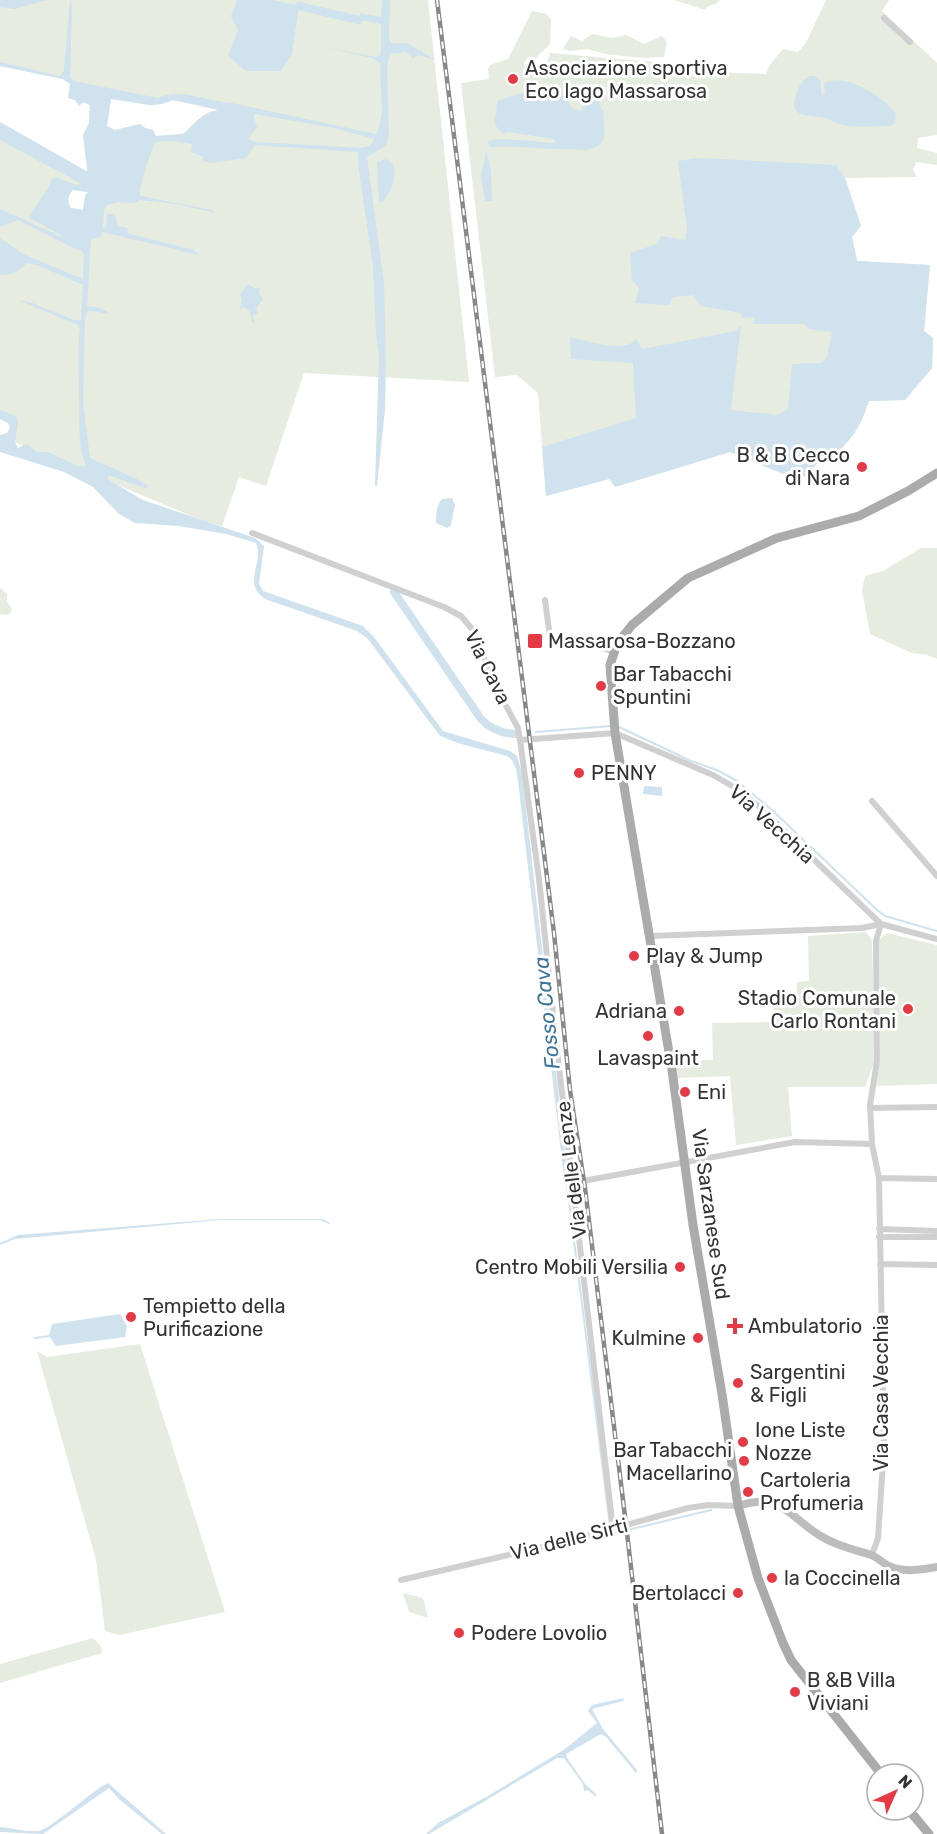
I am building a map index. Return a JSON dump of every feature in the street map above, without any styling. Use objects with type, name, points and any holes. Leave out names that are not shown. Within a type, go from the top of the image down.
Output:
[{"type":"main road","points":[[614,652],[622,636],[632,625],[688,578],[777,538],[859,516],[937,473]]},
{"type":"main road","name":"Via Sarzanese Sud","points":[[614,652],[610,665],[615,729],[672,1070],[693,1225],[722,1394],[738,1506],[756,1572],[787,1652],[871,1762]]},
{"type":"street","points":[[884,18],[910,42]]},
{"type":"street","name":"Via Cava","points":[[252,533],[444,607],[461,616],[472,629],[498,691],[518,728],[520,740]]},
{"type":"street","points":[[545,600],[552,644],[597,646],[614,652]]},
{"type":"street","points":[[520,740],[615,729]]},
{"type":"street","name":"Via Vecchia","points":[[615,729],[713,775],[739,790],[881,924]]},
{"type":"street","name":"Via delle Lenze","points":[[520,740],[539,879],[610,1530]]},
{"type":"street","points":[[872,801],[937,876]]},
{"type":"street","points":[[650,936],[862,928],[881,924],[937,939]]},
{"type":"street","name":"Via Casa Vecchia","points":[[872,1555],[878,1538],[884,1447],[879,1178],[872,1144],[870,1108],[878,1061],[876,941],[881,924]]},
{"type":"street","points":[[870,1108],[937,1107]]},
{"type":"street","points":[[573,1183],[795,1142],[872,1144]]},
{"type":"street","points":[[879,1178],[937,1179]]},
{"type":"street","points":[[879,1233],[937,1232]]},
{"type":"street","points":[[879,1233],[937,1237]]},
{"type":"street","points":[[880,1264],[937,1265]]},
{"type":"street","points":[[738,1506],[764,1501],[779,1504],[820,1536],[840,1546],[872,1555],[889,1567],[916,1571],[937,1567]]},
{"type":"street","name":"Via delle Sirti","points":[[401,1580],[610,1530],[688,1508],[708,1505],[738,1506]]},
{"type":"shaded area","points":[[0,0],[428,0],[469,382],[304,373],[266,486],[239,477],[222,526],[206,522],[0,436],[8,433],[10,428],[8,423],[0,419],[0,122],[87,172],[83,135],[89,123],[90,105],[83,102],[79,106],[75,100],[68,98],[70,84],[63,79],[0,66]],"holes":[[[111,99],[150,105],[173,100],[219,110],[204,115],[183,134],[156,136],[153,130],[140,124],[115,130],[107,126]],[[73,190],[88,192],[85,196],[83,210],[71,208],[68,201]]]},
{"type":"shaded area","points":[[674,0],[720,0],[705,10]]},
{"type":"shaded area","points":[[826,0],[889,0],[882,11],[937,63],[937,135],[918,138],[917,148],[937,153],[937,165],[916,162],[913,170],[917,177],[845,178],[861,226],[852,237],[857,261],[930,265],[924,331],[933,338],[932,368],[905,400],[869,401],[854,434],[838,452],[828,454],[820,460],[808,476],[793,478],[730,452],[615,487],[609,479],[546,496],[538,393],[517,375],[495,377],[461,83],[489,79],[490,65],[508,59],[532,11],[547,14],[551,20],[550,44],[535,59],[528,57],[524,63],[527,73],[545,70],[550,53],[666,63],[715,72],[766,74],[769,66],[783,49],[798,52],[806,43]]},
{"type":"shaded area","points":[[592,34],[612,38],[626,35],[644,44],[662,36],[667,42],[664,57],[642,58],[605,54],[588,49],[570,51],[563,49],[571,36],[582,41]]},
{"type":"shaded area","points":[[921,548],[937,548],[937,659],[912,653],[870,634],[862,590],[865,576],[883,571]]},
{"type":"shaded area","points":[[0,588],[7,594],[7,601],[12,609],[7,615],[0,614]]},
{"type":"shaded area","points":[[866,932],[872,940],[875,1061],[865,1087],[788,1087],[792,1136],[736,1145],[730,1076],[677,1078],[674,1061],[713,1060],[712,1023],[772,1022],[774,1005],[797,1004],[797,982],[809,981],[808,936]]},
{"type":"shaded area","name":"Stadio Comunale Carlo Rontani","points":[[887,933],[937,945],[937,1084],[876,1086],[880,1060],[879,940]]},
{"type":"shaded area","points":[[140,1344],[225,1612],[119,1635],[105,1631],[96,1560],[37,1351],[47,1357]]},
{"type":"shaded area","points":[[403,1593],[423,1598],[428,1618],[409,1612]]},
{"type":"shaded area","points":[[93,1638],[101,1646],[102,1653],[0,1683],[0,1664]]},
{"type":"water","points":[[0,0],[47,0],[15,9],[0,7]]},
{"type":"water","points":[[71,0],[70,77],[74,81],[158,98],[185,94],[376,134],[382,112],[380,63],[372,58],[324,47],[376,57],[381,55],[381,24],[360,20],[360,13],[381,17],[382,0],[390,0],[389,37],[391,43],[407,43],[436,60],[418,55],[413,58],[404,51],[390,55],[387,66],[389,134],[386,146],[367,157],[384,283],[385,410],[377,486],[375,485],[379,354],[373,267],[358,152],[255,145],[246,158],[211,163],[203,161],[203,157],[191,152],[192,144],[156,142],[146,168],[140,196],[212,210],[215,213],[177,204],[140,200],[135,203],[118,202],[107,205],[104,210],[103,227],[106,229],[107,214],[113,214],[118,226],[128,228],[127,233],[194,250],[199,255],[102,232],[101,237],[91,239],[87,307],[97,307],[110,313],[87,311],[83,402],[90,458],[137,479],[149,487],[144,488],[109,475],[107,479],[143,500],[255,538],[264,546],[259,584],[263,591],[363,626],[374,637],[443,731],[510,751],[517,756],[522,773],[568,1177],[564,1178],[518,781],[512,760],[507,756],[440,736],[368,639],[357,631],[265,599],[258,593],[255,586],[258,558],[256,543],[226,534],[178,526],[135,523],[119,514],[93,487],[64,472],[0,452],[0,435],[7,433],[10,428],[8,423],[0,419],[0,410],[16,416],[18,422],[15,442],[18,448],[26,444],[38,452],[48,452],[77,466],[86,466],[81,449],[80,431],[78,354],[80,329],[78,325],[18,300],[32,303],[74,320],[81,320],[83,285],[40,266],[27,263],[11,274],[0,274],[0,238],[25,255],[83,279],[84,255],[82,251],[18,220],[0,227],[0,209],[69,240],[28,217],[52,179],[56,177],[76,185],[82,184],[0,140],[0,122],[88,172],[83,135],[89,123],[90,105],[83,102],[79,106],[75,100],[68,98],[70,84],[63,79],[0,66],[0,62],[60,76],[64,71]],"holes":[[[111,99],[150,105],[173,100],[219,110],[204,115],[183,134],[156,136],[153,130],[140,124],[115,130],[107,126]],[[255,114],[334,128],[374,139],[370,146],[360,148],[256,142],[248,139],[257,127]],[[73,190],[88,192],[85,196],[83,210],[71,208],[68,199]]]},
{"type":"water","points":[[237,0],[273,0],[299,6],[292,54],[281,71],[246,71],[228,56],[238,30],[231,16]]},
{"type":"water","points":[[810,76],[815,76],[820,80],[822,96],[825,93],[824,83],[833,80],[853,83],[864,88],[890,107],[896,114],[895,123],[890,126],[848,126],[825,118],[798,113],[794,103],[796,95],[801,84]]},
{"type":"water","points":[[558,89],[602,97],[599,101],[604,111],[604,138],[598,146],[584,150],[489,147],[488,141],[495,140],[555,143],[554,139],[508,132],[503,134],[495,125],[494,118],[499,100],[532,90],[546,93],[546,96],[552,99]],"holes":[[[579,94],[589,100],[582,111],[573,109],[567,100],[570,97],[571,101]]]},
{"type":"water","points":[[486,151],[491,169],[492,201],[485,201],[481,177]]},
{"type":"water","points":[[698,158],[836,165],[845,178],[861,226],[852,237],[857,261],[930,265],[924,331],[933,338],[932,368],[905,400],[869,401],[854,434],[838,452],[828,454],[820,460],[808,476],[793,478],[730,452],[615,487],[609,479],[546,496],[542,447],[636,418],[633,363],[571,359],[570,337],[615,346],[623,346],[636,339],[642,349],[736,331],[741,325],[731,410],[777,415],[788,409],[792,364],[822,363],[827,357],[832,332],[809,329],[804,324],[754,324],[755,317],[742,318],[741,313],[701,306],[693,295],[673,297],[669,305],[635,303],[639,288],[632,280],[630,253],[657,244],[661,236],[685,240],[687,229],[678,161]]},
{"type":"water","points":[[387,159],[394,165],[394,179],[384,201],[379,202],[377,162]]},
{"type":"water","points":[[248,284],[254,288],[260,288],[259,294],[263,299],[256,309],[258,313],[253,316],[255,323],[252,322],[250,312],[244,307],[240,309],[242,300],[240,294]]},
{"type":"water","points":[[452,498],[455,505],[451,525],[447,528],[436,523],[437,510],[442,499]]},
{"type":"water","points":[[644,786],[662,787],[662,796],[643,794]]},
{"type":"water","points":[[220,1219],[323,1219],[330,1223],[320,1220],[220,1220],[15,1239],[0,1245],[18,1235]]},
{"type":"water","points":[[120,1314],[127,1326],[125,1337],[56,1346],[49,1336],[52,1324]]},
{"type":"water","points":[[624,1698],[623,1701],[592,1709],[603,1729],[637,1770],[636,1773],[601,1734],[566,1754],[585,1784],[597,1795],[595,1796],[588,1790],[584,1791],[583,1784],[564,1758],[557,1758],[426,1834],[438,1823],[488,1796],[565,1749],[597,1723],[588,1711],[592,1705]]},
{"type":"water","points":[[108,1783],[166,1834],[162,1834],[120,1800],[109,1788],[43,1834],[0,1832],[0,1827],[33,1831],[44,1829]]},
{"type":"waterway","points":[[299,6],[358,20]]},
{"type":"waterway","points":[[394,592],[481,719],[497,730],[515,734]]},
{"type":"waterway","name":"Fosso Cava","points":[[536,732],[611,726]]},
{"type":"waterway","name":"Fosso Cava","points":[[617,726],[737,781],[773,811],[877,910],[885,916],[937,931]]},
{"type":"waterway","name":"Fosso Cava","points":[[566,1177],[611,1534],[711,1510]]},
{"type":"waterway","points":[[35,1338],[49,1336]]},
{"type":"railway","points":[[437,0],[554,933],[570,1090],[585,1188],[662,1834]]},
{"type":"place","name":"Associazione sportiva Eco lago Massarosa","points":[[513,79]]},
{"type":"place","name":"B & B Cecco di Nara","points":[[862,467]]},
{"type":"place","name":"Massarosa-Bozzano","points":[[535,641]]},
{"type":"place","name":"Bar Tabacchi Spuntini","points":[[601,686]]},
{"type":"place","name":"PENNY","points":[[579,773]]},
{"type":"place","name":"Play & Jump","points":[[634,956]]},
{"type":"place","name":"Stadio Comunale Carlo Rontani","points":[[908,1009]]},
{"type":"place","name":"Adriana","points":[[679,1011]]},
{"type":"place","name":"Lavaspaint","points":[[648,1036]]},
{"type":"place","name":"Eni","points":[[685,1092]]},
{"type":"place","name":"Centro Mobili Versilia","points":[[680,1267]]},
{"type":"place","name":"Tempietto della Purificazione","points":[[131,1317]]},
{"type":"place","name":"Ambulatorio","points":[[735,1326]]},
{"type":"place","name":"Kulmine","points":[[698,1338]]},
{"type":"place","name":"Sargentini & Figli","points":[[738,1383]]},
{"type":"place","name":"Ione Liste Nozze","points":[[743,1442]]},
{"type":"place","name":"Bar Tabacchi Macellarino","points":[[744,1461]]},
{"type":"place","name":"Cartoleria Profumeria","points":[[748,1492]]},
{"type":"place","name":"la Coccinella","points":[[772,1578]]},
{"type":"place","name":"Bertolacci","points":[[738,1593]]},
{"type":"place","name":"Podere Lovolio","points":[[459,1633]]},
{"type":"place","name":"B &B Villa Viviani","points":[[795,1692]]}]
